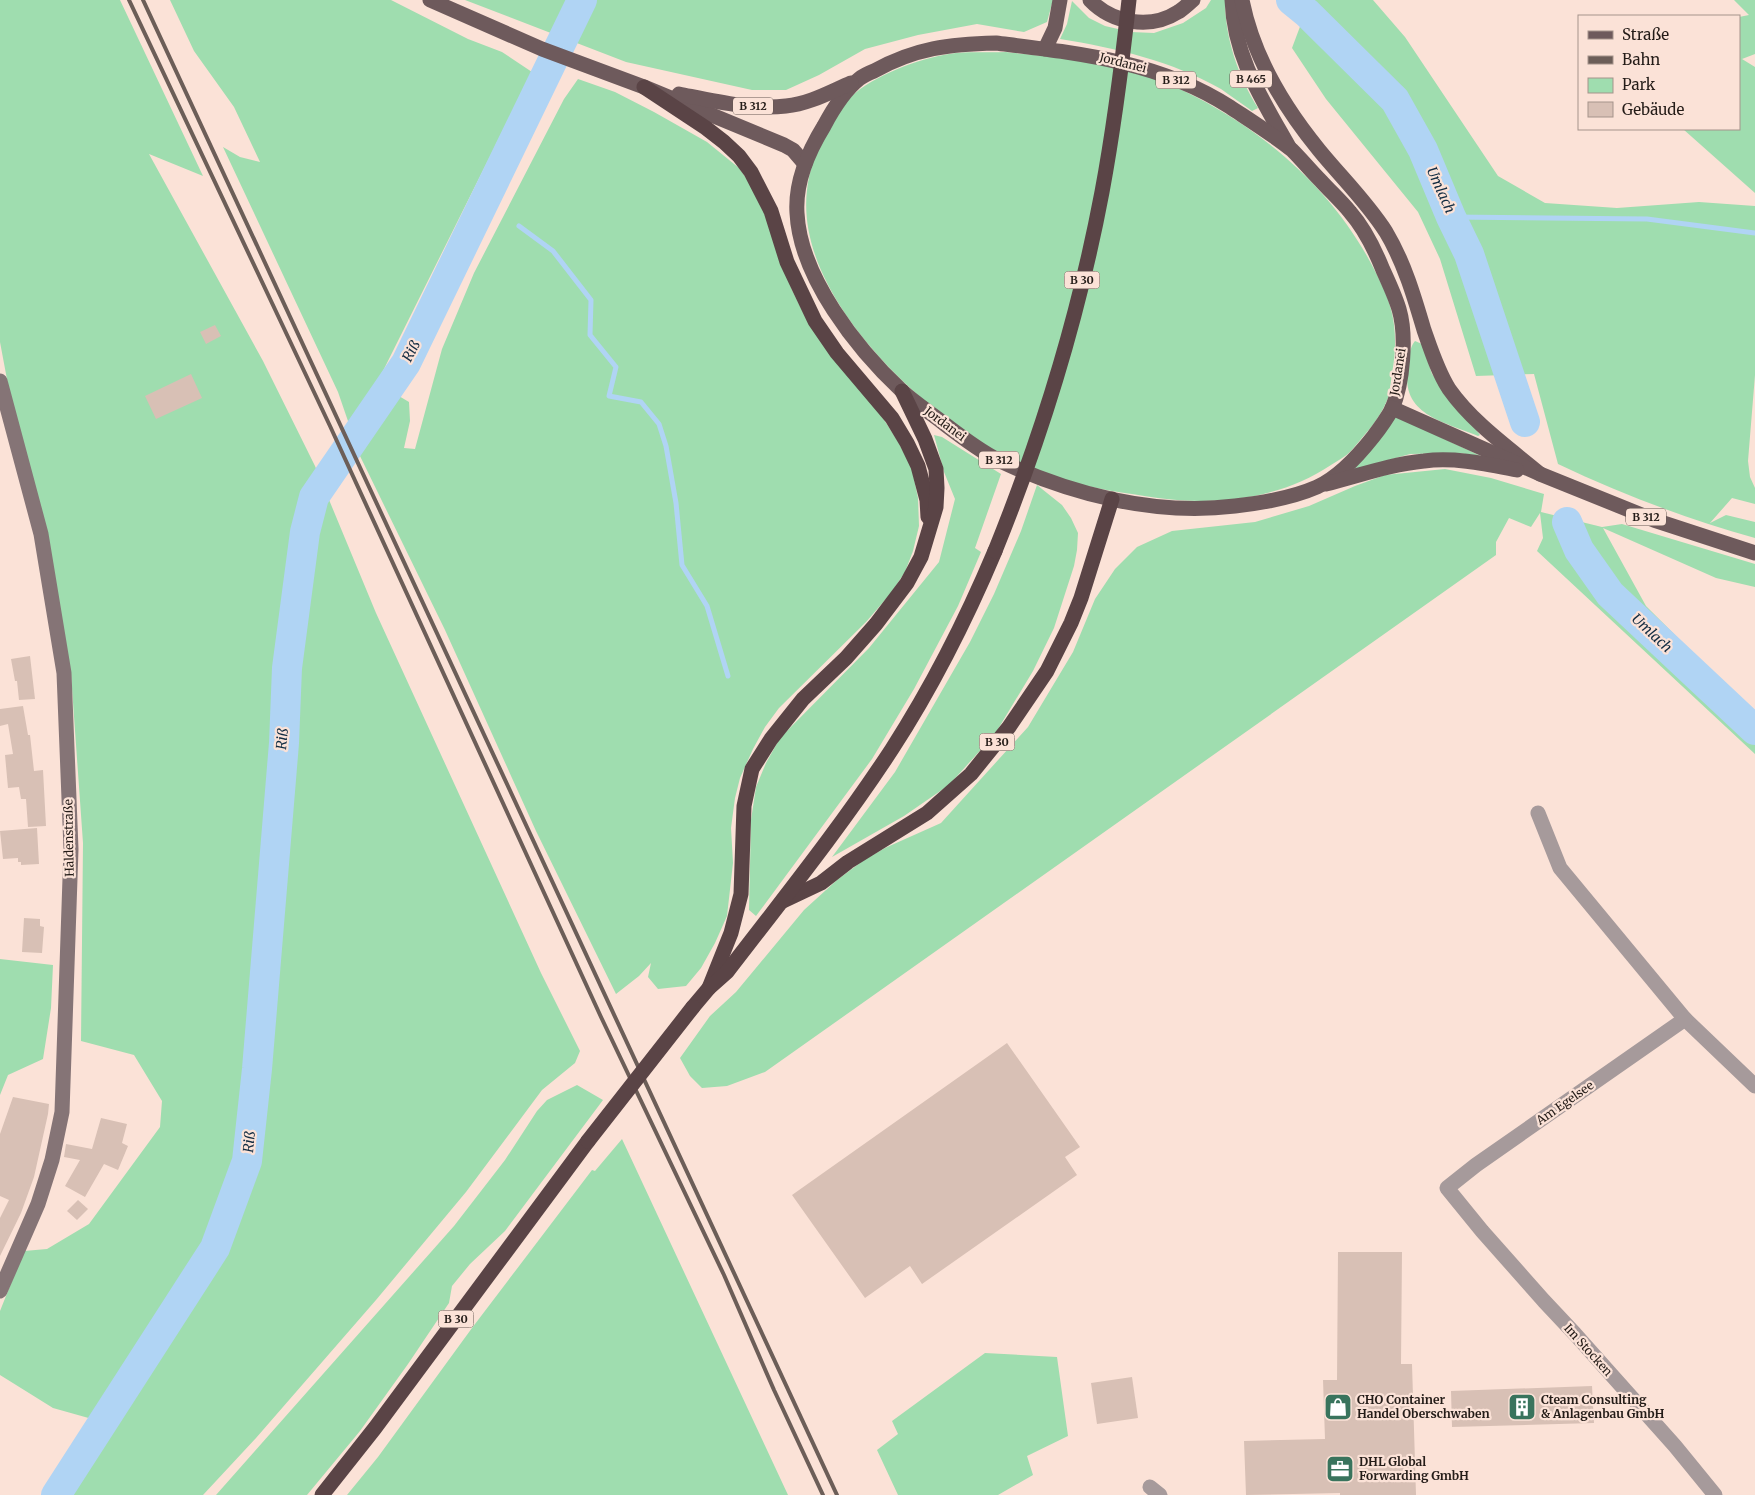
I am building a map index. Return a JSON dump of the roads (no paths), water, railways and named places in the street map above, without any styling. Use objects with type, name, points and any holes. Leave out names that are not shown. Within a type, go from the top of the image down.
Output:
[{"type":"highway","name":"B 30","points":[[322,1495],[375,1428],[588,1141],[692,1007],[727,972],[862,794],[892,748],[947,655],[976,595],[1016,499],[1049,400],[1083,277],[1102,190],[1118,101],[1129,0]]},
{"type":"highway","name":"B 30","points":[[644,87],[712,133],[739,156],[751,172],[771,211],[786,262],[815,321],[837,353],[892,418],[907,443],[918,466],[927,500],[930,531]]},
{"type":"highway","name":"B 30","points":[[709,988],[731,933],[741,894],[744,806],[752,768],[771,739],[803,699],[846,658],[896,600],[921,557],[930,531],[936,507],[938,488],[936,469],[926,439],[902,391]]},
{"type":"highway","name":"B 30","points":[[781,902],[821,883],[848,862],[927,813],[971,774],[1014,719],[1047,671],[1081,598],[1112,499]]},
{"type":"main road","name":"B 312","points":[[430,0],[491,27],[604,73],[644,87],[784,145],[793,150],[805,164]]},
{"type":"main road","points":[[1045,49],[1055,28],[1060,0]]},
{"type":"main road","points":[[1090,0],[1097,8],[1116,18],[1136,23],[1158,21],[1177,13],[1193,0]]},
{"type":"main road","name":"B 465","points":[[1232,0],[1238,46],[1255,86],[1291,150]]},
{"type":"main road","points":[[1242,0],[1256,46],[1273,84],[1294,119],[1361,197],[1386,232],[1403,265],[1430,347],[1449,389],[1482,425],[1540,474]]},
{"type":"main road","name":"Jordanei","points":[[996,43],[1045,49],[1103,58],[1144,67],[1183,82],[1227,105],[1291,150],[1352,214],[1377,255],[1400,312],[1404,337],[1402,370],[1392,408],[1379,429],[1361,452],[1342,470],[1319,486],[1273,500],[1197,509],[1157,506],[1112,499],[1059,485],[994,458],[959,435],[902,391],[860,346],[830,306],[805,255],[796,211],[800,181],[805,164],[815,141],[841,98],[859,79],[887,63],[923,50],[963,44],[996,43]]},
{"type":"main road","name":"B 312","points":[[644,87],[711,101],[757,107],[786,106],[811,100],[859,79]]},
{"type":"main road","name":"B 312","points":[[1392,408],[1540,474],[1654,520],[1755,553]]},
{"type":"main road","name":"B 312","points":[[1319,486],[1424,460],[1459,460],[1540,474]]},
{"type":"street","name":"Haldenstraße","points":[[0,381],[4,404],[41,534],[64,673],[70,849],[62,1112],[52,1160],[38,1204],[0,1291]]},
{"type":"street","points":[[1538,813],[1560,868],[1685,1019],[1755,1086]]},
{"type":"street","name":"Am Egelsee","points":[[1447,1188],[1476,1165],[1685,1019]]},
{"type":"street","name":"Im Stocken","points":[[1447,1188],[1482,1232],[1675,1446],[1715,1495]]},
{"type":"waterway","name":"Riß","points":[[56,1495],[215,1248],[247,1161],[257,1069],[284,743],[287,668],[305,532],[314,497],[406,363],[582,0]]},
{"type":"waterway","name":"Umlach","points":[[1291,0],[1307,13],[1395,100],[1423,150],[1469,254],[1525,422]]},
{"type":"waterway","points":[[1451,217],[1647,219],[1755,233]]},
{"type":"waterway","points":[[519,226],[553,251],[591,300],[590,335],[616,367],[609,396],[641,402],[659,424],[666,446],[676,503],[682,565],[707,606],[728,676]]},
{"type":"waterway","name":"Umlach","points":[[1567,522],[1579,550],[1610,594],[1755,730]]},
{"type":"railway","points":[[129,0],[330,426],[601,1017],[724,1275],[774,1390],[823,1495]]},
{"type":"railway","points":[[143,0],[837,1495]]},
{"type":"place","name":"CHO Container Handel Oberschwaben","points":[[1338,1407]]},
{"type":"place","name":"Cteam Consulting & Anlagenbau GmbH","points":[[1522,1407]]},
{"type":"place","name":"DHL Global Forwarding GmbH","points":[[1340,1469]]}]
